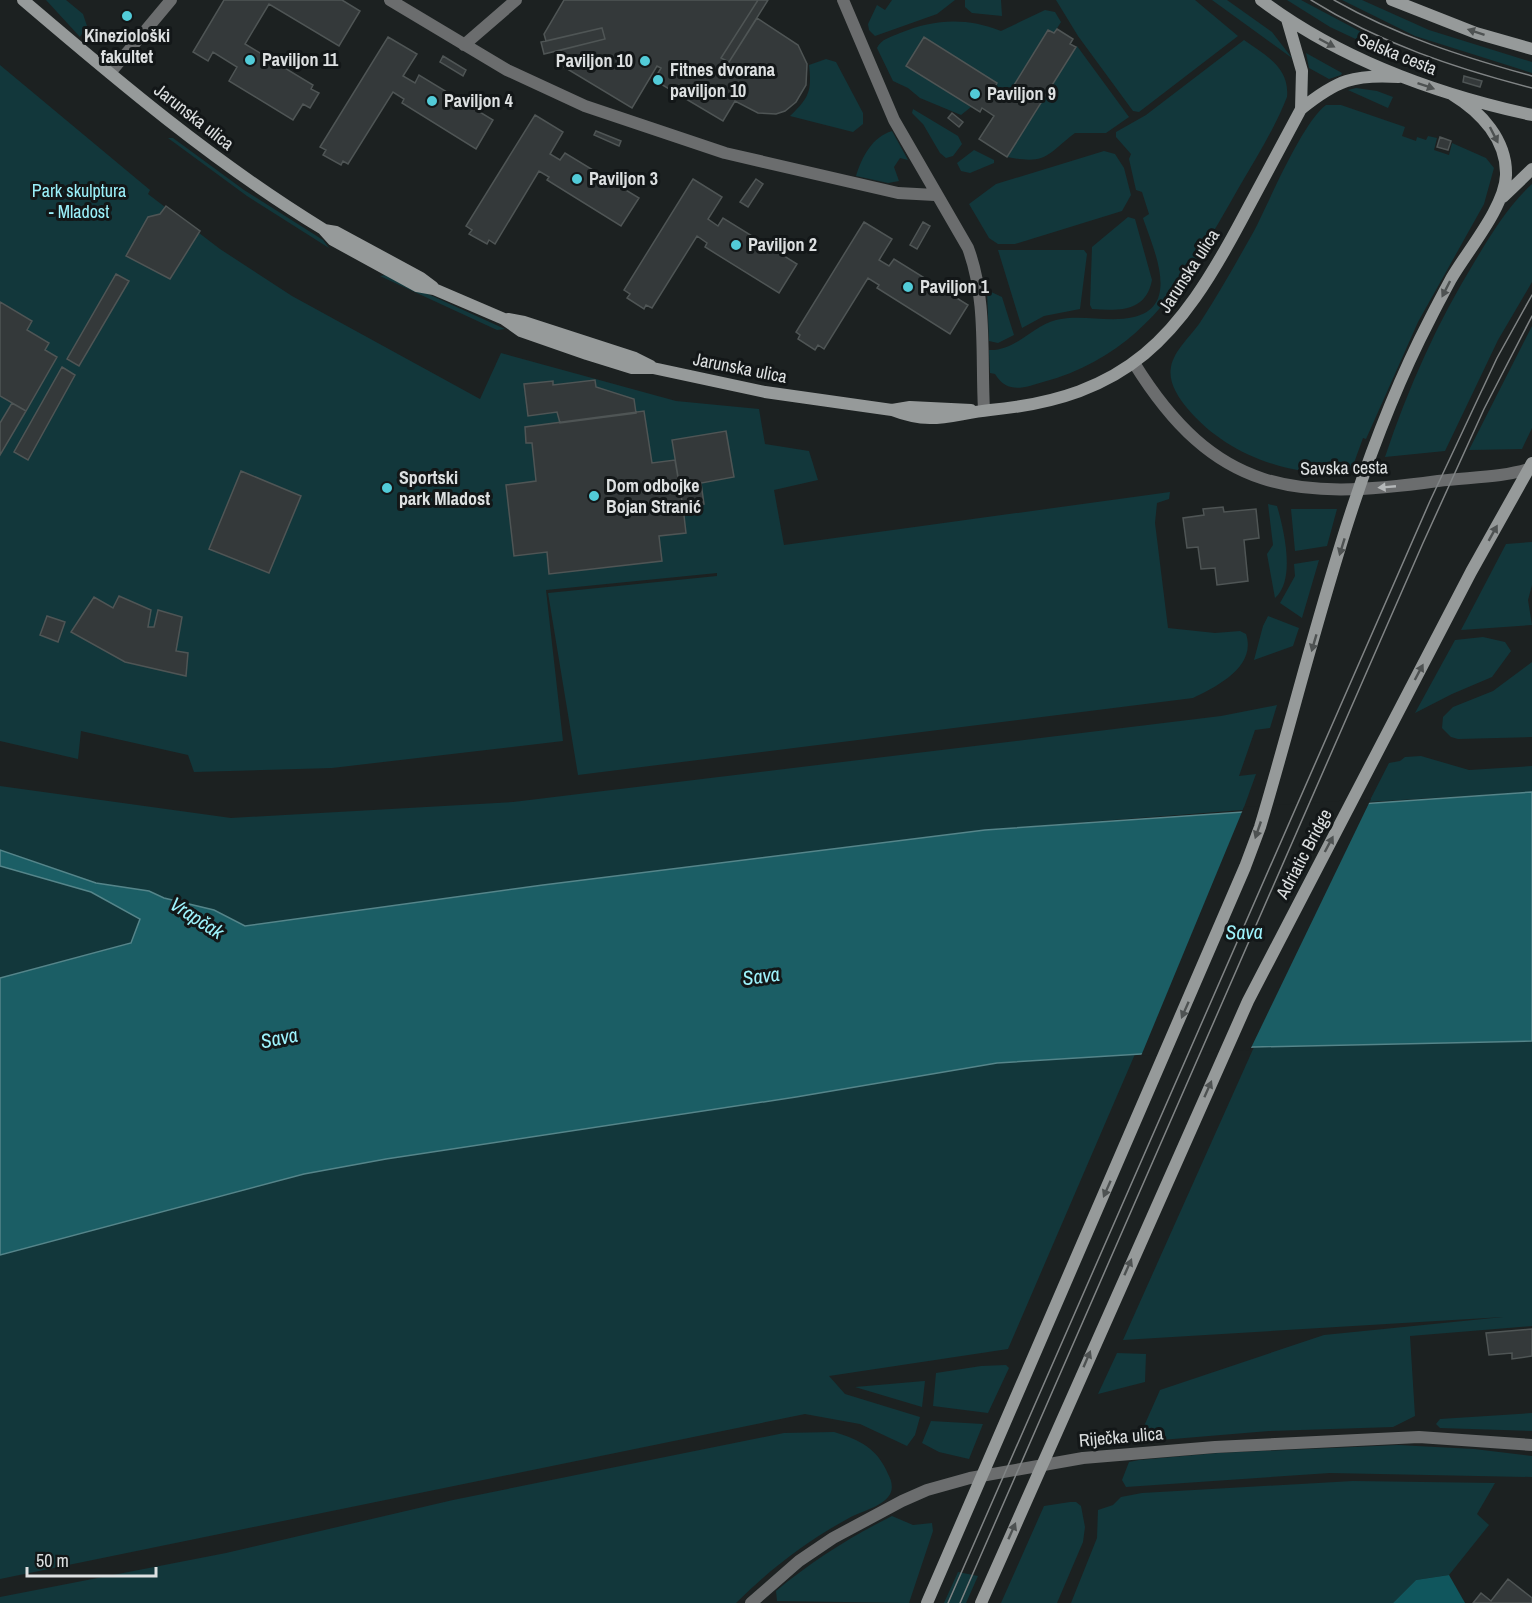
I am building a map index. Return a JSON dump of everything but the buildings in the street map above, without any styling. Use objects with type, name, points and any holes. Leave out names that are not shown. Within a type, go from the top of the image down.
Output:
[{"type":"main road","name":"Jarunska ulica","points":[[22,0],[110,73],[244,178],[323,229],[336,232],[421,278],[434,289],[504,319],[524,322],[635,358],[654,368],[765,392],[892,410],[910,417],[942,418],[1031,405],[1071,394],[1134,363],[1175,327],[1201,291],[1301,109]]},
{"type":"main road","name":"Selska cesta","points":[[1261,0],[1287,19],[1332,46],[1400,77],[1453,95],[1532,115]]},
{"type":"main road","points":[[1392,0],[1476,33],[1532,49]]},
{"type":"main road","points":[[1287,19],[1302,71],[1301,109]]},
{"type":"main road","points":[[1301,109],[1318,95],[1350,78],[1367,75],[1400,77]]},
{"type":"main road","points":[[1453,95],[1486,121],[1503,155],[1504,185],[1495,208]]},
{"type":"main road","points":[[927,1603],[1245,867],[1260,827],[1354,507],[1402,378],[1451,280],[1495,208],[1508,190],[1532,169]]},
{"type":"main road","name":"Adriatic Bridge","points":[[981,1603],[1104,1321],[1248,1001],[1471,573],[1532,463]]},
{"type":"street","points":[[110,73],[171,0]]},
{"type":"street","points":[[390,0],[507,70],[585,106],[725,153],[898,193],[935,195]]},
{"type":"street","points":[[464,45],[516,0]]},
{"type":"street","points":[[843,0],[877,87],[935,195],[968,248],[976,270],[981,320],[984,411]]},
{"type":"street","name":"Savska cesta","points":[[1134,363],[1161,404],[1201,447],[1248,475],[1283,485],[1309,489],[1354,489],[1498,476],[1532,468]]},
{"type":"street","name":"Riječka ulica","points":[[751,1603],[799,1561],[833,1538],[927,1490],[970,1478],[1083,1458],[1215,1447],[1419,1437],[1532,1445]]},
{"type":"green space","points":[[46,0],[66,0],[83,14],[87,26],[80,37]]},
{"type":"green space","points":[[892,0],[955,0],[937,14],[875,36],[869,30],[868,24],[877,5],[885,10]]},
{"type":"green space","points":[[965,0],[1001,0],[1002,16],[972,13],[965,7]]},
{"type":"green space","points":[[1056,0],[1195,0],[1238,36],[1139,112],[1133,111],[1078,36]]},
{"type":"green space","points":[[1212,0],[1227,0],[1272,32],[1292,58]]},
{"type":"green space","points":[[1287,0],[1301,0],[1382,43],[1379,50],[1330,27]]},
{"type":"green space","points":[[1342,0],[1362,0],[1429,30],[1532,62],[1532,73],[1415,36]]},
{"type":"green space","points":[[1045,10],[1055,12],[1061,22],[1054,33],[1048,30],[1006,98],[993,90],[997,83],[924,38],[906,66],[971,107],[961,115],[920,98],[908,88],[893,81],[877,48],[887,39],[925,25],[963,22],[988,26],[1001,31]]},
{"type":"green space","points":[[1244,40],[1268,57],[1280,70],[1287,87],[1287,97],[1258,155],[1182,281],[1137,332],[1110,353],[1079,369],[1036,384],[1016,388],[1005,385],[995,374],[990,373],[989,350],[1016,343],[1039,327],[1056,320],[1066,318],[1124,319],[1149,311],[1157,301],[1160,274],[1143,218],[1149,214],[1142,192],[1136,190],[1129,159],[1131,154],[1116,137],[1116,132],[1146,115]]},
{"type":"green space","points":[[1077,46],[1129,117],[1106,133],[1075,133],[1038,159],[1007,157]]},
{"type":"green space","points":[[1306,53],[1342,73],[1341,75],[1329,79],[1309,68]]},
{"type":"green space","points":[[826,59],[836,62],[863,113],[863,124],[853,132],[790,116],[808,94],[809,65]]},
{"type":"green space","name":"Sportski park Mladost","points":[[0,65],[150,190],[148,194],[220,249],[292,296],[480,399],[501,353],[676,401],[759,409],[765,444],[809,451],[818,480],[774,490],[784,545],[1170,492],[1169,499],[1157,503],[1155,523],[1168,628],[1215,633],[1240,631],[1246,634],[1248,646],[1246,656],[1240,666],[1223,682],[1193,698],[578,775],[548,593],[717,576],[717,573],[546,590],[563,741],[332,768],[194,772],[188,755],[81,731],[78,759],[0,741]]},
{"type":"green space","points":[[1356,88],[1377,91],[1393,97],[1388,108],[1348,90]]},
{"type":"green space","points":[[1326,105],[1341,105],[1405,127],[1402,136],[1416,141],[1417,137],[1426,140],[1428,136],[1437,138],[1434,150],[1449,155],[1452,143],[1486,158],[1494,168],[1484,204],[1418,322],[1366,439],[1363,438],[1350,474],[1327,474],[1282,467],[1240,451],[1203,425],[1187,408],[1175,389],[1170,373],[1176,355],[1208,310],[1254,231],[1297,145],[1317,114]]},
{"type":"green space","points":[[913,109],[958,136],[962,144],[953,156],[946,158],[940,153],[923,124],[912,113]]},
{"type":"green space","points":[[892,131],[908,160],[900,158],[894,167],[899,181],[888,183],[856,176],[861,162],[873,143]]},
{"type":"green space","points":[[168,138],[173,138],[244,190],[323,240],[329,248],[247,196]]},
{"type":"green space","points":[[974,150],[994,160],[994,163],[970,173],[961,171],[957,163]]},
{"type":"green space","points":[[1104,151],[1115,154],[1124,168],[1131,195],[1122,211],[1015,244],[998,244],[989,238],[969,204],[996,184]]},
{"type":"green space","points":[[1532,184],[1532,282],[1498,340],[1445,451],[1385,457],[1403,406],[1448,308],[1494,230],[1515,201]]},
{"type":"green space","points":[[1128,217],[1135,219],[1152,280],[1149,291],[1137,304],[1130,307],[1112,310],[1092,309],[1090,305],[1092,247]]},
{"type":"green space","points":[[998,250],[1084,250],[1087,254],[1080,309],[1044,316],[1022,328]]},
{"type":"green space","points":[[386,275],[505,329],[497,330],[380,276]]},
{"type":"green space","points":[[987,290],[1002,297],[1014,335],[998,343],[989,341]]},
{"type":"green space","points":[[1532,326],[1532,428],[1522,449],[1469,450]]},
{"type":"green space","points":[[1268,504],[1277,506],[1283,528],[1287,567],[1281,590],[1275,598],[1267,554],[1273,545]]},
{"type":"green space","points":[[1291,509],[1337,509],[1327,546],[1295,551]]},
{"type":"green space","points":[[1532,542],[1532,585],[1528,600],[1532,625],[1461,630],[1506,544]]},
{"type":"green space","points":[[1319,560],[1302,618],[1280,603],[1295,576],[1294,564]]},
{"type":"green space","points":[[1268,616],[1299,628],[1293,646],[1254,660],[1263,626]]},
{"type":"green space","points":[[1483,637],[1505,642],[1511,651],[1492,677],[1415,713],[1455,640]]},
{"type":"green space","points":[[1532,662],[1532,737],[1458,739],[1451,737],[1442,728],[1443,717],[1453,707],[1493,691]]},
{"type":"green space","points":[[1277,705],[1270,728],[1255,730],[1239,776],[1256,774],[1243,810],[985,830],[543,885],[245,926],[214,910],[164,898],[149,891],[96,883],[0,850],[0,786],[231,818],[513,802],[1221,716]]},
{"type":"green space","points":[[1421,756],[1469,770],[1532,766],[1532,792],[1369,802],[1389,763],[1400,761],[1405,757]]},
{"type":"green space","points":[[0,866],[91,892],[140,919],[131,943],[0,978]]},
{"type":"green space","points":[[1532,1041],[1532,1326],[1410,1336],[1415,1416],[1393,1427],[1269,1431],[1137,1442],[1160,1390],[1324,1335],[1503,1317],[1123,1340],[1254,1047]]},
{"type":"green space","points":[[1135,1054],[1008,1349],[829,1376],[845,1394],[920,1417],[915,1435],[907,1446],[860,1424],[805,1414],[0,1579],[0,1255],[304,1174],[386,1159],[796,1097],[997,1063]]},
{"type":"green space","points":[[1117,1353],[1146,1354],[1145,1382],[1098,1394]]},
{"type":"green space","points":[[1006,1365],[1009,1368],[988,1413],[933,1406],[936,1373],[981,1366]]},
{"type":"green space","points":[[924,1381],[922,1407],[855,1387]]},
{"type":"green space","points":[[1532,1413],[1532,1431],[1440,1428],[1436,1424],[1440,1419]]},
{"type":"green space","points":[[931,1421],[983,1424],[969,1459],[939,1452],[922,1443]]},
{"type":"green space","points":[[834,1432],[867,1446],[879,1458],[890,1478],[892,1490],[888,1497],[879,1505],[849,1518],[804,1546],[776,1567],[736,1603],[0,1603],[0,1597],[226,1553],[453,1500],[784,1433]]},
{"type":"green space","points":[[1398,1445],[1474,1449],[1532,1456],[1532,1477],[1330,1473],[1126,1487],[1122,1480],[1129,1462],[1139,1460],[1218,1453]]},
{"type":"green space","points":[[1353,1481],[1495,1483],[1477,1514],[1489,1525],[1449,1575],[1416,1580],[1393,1603],[1071,1603],[1097,1538],[1098,1510],[1113,1505],[1121,1497],[1142,1493]]},
{"type":"green space","points":[[1076,1502],[1081,1506],[1085,1527],[1083,1542],[1057,1603],[1001,1603],[1044,1506]]},
{"type":"green space","points":[[892,1516],[913,1525],[932,1523],[933,1531],[909,1603],[777,1601],[776,1591],[803,1570],[846,1541]]},
{"type":"green space","points":[[958,1572],[978,1576],[966,1603],[944,1603]]},
{"type":"shaded area","points":[[1449,1575],[1465,1603],[1393,1603],[1416,1580]]},
{"type":"water","points":[[1532,792],[1532,1041],[1254,1047],[997,1063],[796,1097],[386,1159],[304,1174],[0,1255],[0,978],[131,943],[140,919],[91,892],[0,866],[0,850],[96,883],[149,891],[164,898],[214,910],[245,926],[543,885],[985,830]]},
{"type":"pier","points":[[1371,799],[1250,1050],[1141,1056],[1244,807]]},
{"type":"tram line","points":[[1311,0],[1364,29],[1418,53],[1532,88]]},
{"type":"tram line","points":[[1334,0],[1406,35],[1532,76]]},
{"type":"tram line","points":[[948,1603],[1430,501],[1497,358],[1532,295]]},
{"type":"tram line","points":[[960,1603],[1423,543],[1484,409],[1532,316]]},
{"type":"place","name":"Kineziološki fakultet","points":[[127,16]]},
{"type":"place","name":"Paviljon 11","points":[[250,60]]},
{"type":"place","name":"Paviljon 10","points":[[645,61]]},
{"type":"place","name":"Fitnes dvorana paviljon 10","points":[[658,80]]},
{"type":"place","name":"Paviljon 9","points":[[975,94]]},
{"type":"place","name":"Paviljon 4","points":[[432,101]]},
{"type":"place","name":"Paviljon 3","points":[[577,179]]},
{"type":"place","name":"Paviljon 2","points":[[736,245]]},
{"type":"place","name":"Paviljon 1","points":[[908,287]]},
{"type":"place","name":"Sportski park Mladost","points":[[387,488]]},
{"type":"place","name":"Dom odbojke Bojan Stranić","points":[[594,496]]},
{"type":"park label","name":"Park skulptura - Mladost","points":[[79,201]]},
{"type":"water label","name":"Vrapčak","points":[[197,918]]},
{"type":"water label","name":"Sava","points":[[1244,932]]},
{"type":"water label","name":"Sava","points":[[761,976]]},
{"type":"water label","name":"Sava","points":[[279,1038]]}]
